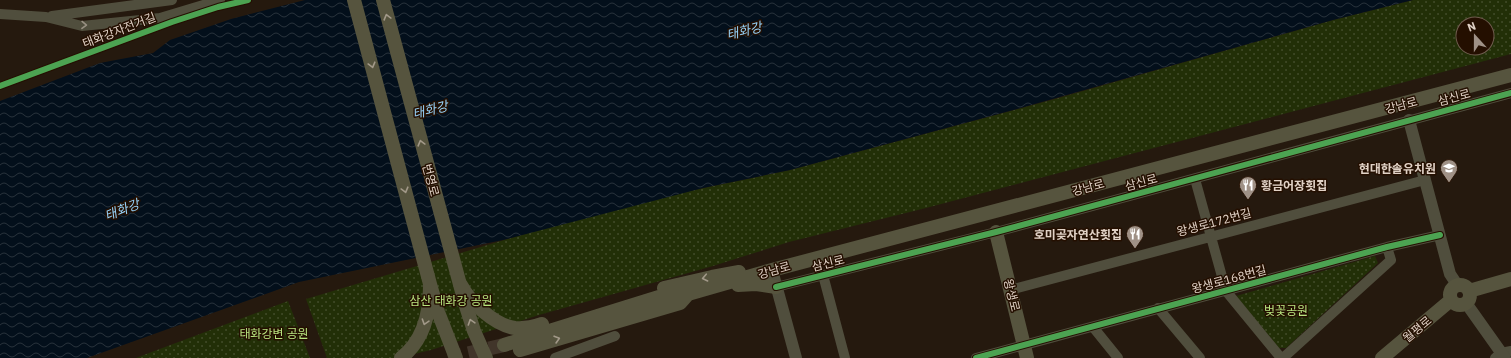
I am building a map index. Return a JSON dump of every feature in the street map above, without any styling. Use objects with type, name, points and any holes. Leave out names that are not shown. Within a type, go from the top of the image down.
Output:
[{"type":"main road","points":[[354,0],[430,284],[438,312],[456,358]]},
{"type":"main road","name":"번영로","points":[[383,0],[458,278],[474,331],[486,358]]},
{"type":"main road","name":"강남로","points":[[505,349],[680,303],[688,294],[772,270],[1511,75]]},
{"type":"main road","name":"왕생로","points":[[996,232],[1026,352]]},
{"type":"main road","points":[[458,278],[469,298],[491,317],[502,324],[514,328],[530,328],[678,284],[720,275],[772,270]]},
{"type":"main road","points":[[1464,293],[1511,280]]},
{"type":"main road","points":[[401,358],[411,350],[422,330],[429,308],[430,284]]},
{"type":"main road","points":[[714,287],[756,284],[776,287]]},
{"type":"main road","name":"월평로","points":[[1382,358],[1452,300],[1450,293],[1452,289],[1464,293]]},
{"type":"street","points":[[46,17],[172,0]]},
{"type":"street","points":[[0,14],[46,17],[82,26],[160,18],[220,0]]},
{"type":"street","name":"삼신로","points":[[776,287],[996,232],[1511,93]]},
{"type":"street","points":[[1410,120],[1450,274],[1464,293],[1503,355]]},
{"type":"street","points":[[1195,179],[1226,291],[1282,358],[1391,260],[1387,247]]},
{"type":"street","name":"왕생로172번길","points":[[1010,290],[1425,180]]},
{"type":"street","name":"왕생로168번길","points":[[976,358],[1026,352],[1093,327],[1158,308],[1387,247],[1440,235]]},
{"type":"street","points":[[772,270],[796,358]]},
{"type":"street","points":[[823,275],[845,358]]},
{"type":"street","points":[[1158,308],[1200,358]]},
{"type":"street","points":[[1093,327],[1118,358]]},
{"type":"street","points":[[555,358],[615,336]]},
{"type":"green space","name":"삼산 태화강 공원","points":[[1413,0],[1511,0],[1511,54],[926,208],[789,242],[713,266],[539,315],[431,350],[397,358],[327,358],[306,299],[622,205],[790,170],[1055,99],[1333,20]]},
{"type":"green space","name":"벚꽃공원","points":[[1375,256],[1378,263],[1286,348],[1279,348],[1236,296]]},
{"type":"green space","name":"태화강변 공원","points":[[288,301],[310,358],[136,358],[141,356]]},
{"type":"water","name":"태화강","points":[[305,0],[1413,0],[1333,20],[1017,109],[790,170],[703,188],[503,240],[299,282],[87,358],[0,358],[0,101],[100,63],[153,53],[170,40],[231,19]]},
{"type":"tunnel","points":[[448,358],[504,345]]},
{"type":"cycle path","name":"태화강자전거길","points":[[0,86],[172,22],[218,7],[248,0]]},
{"type":"cycle path","points":[[776,287],[996,232],[1511,93]]},
{"type":"cycle path","points":[[976,358],[1387,247],[1440,235]]},
{"type":"place","name":"현대한솔유치원","points":[[1449,183]]},
{"type":"place","name":"황금어장횟집","points":[[1248,200]]},
{"type":"place","name":"호미곶자연산횟집","points":[[1135,249]]}]
